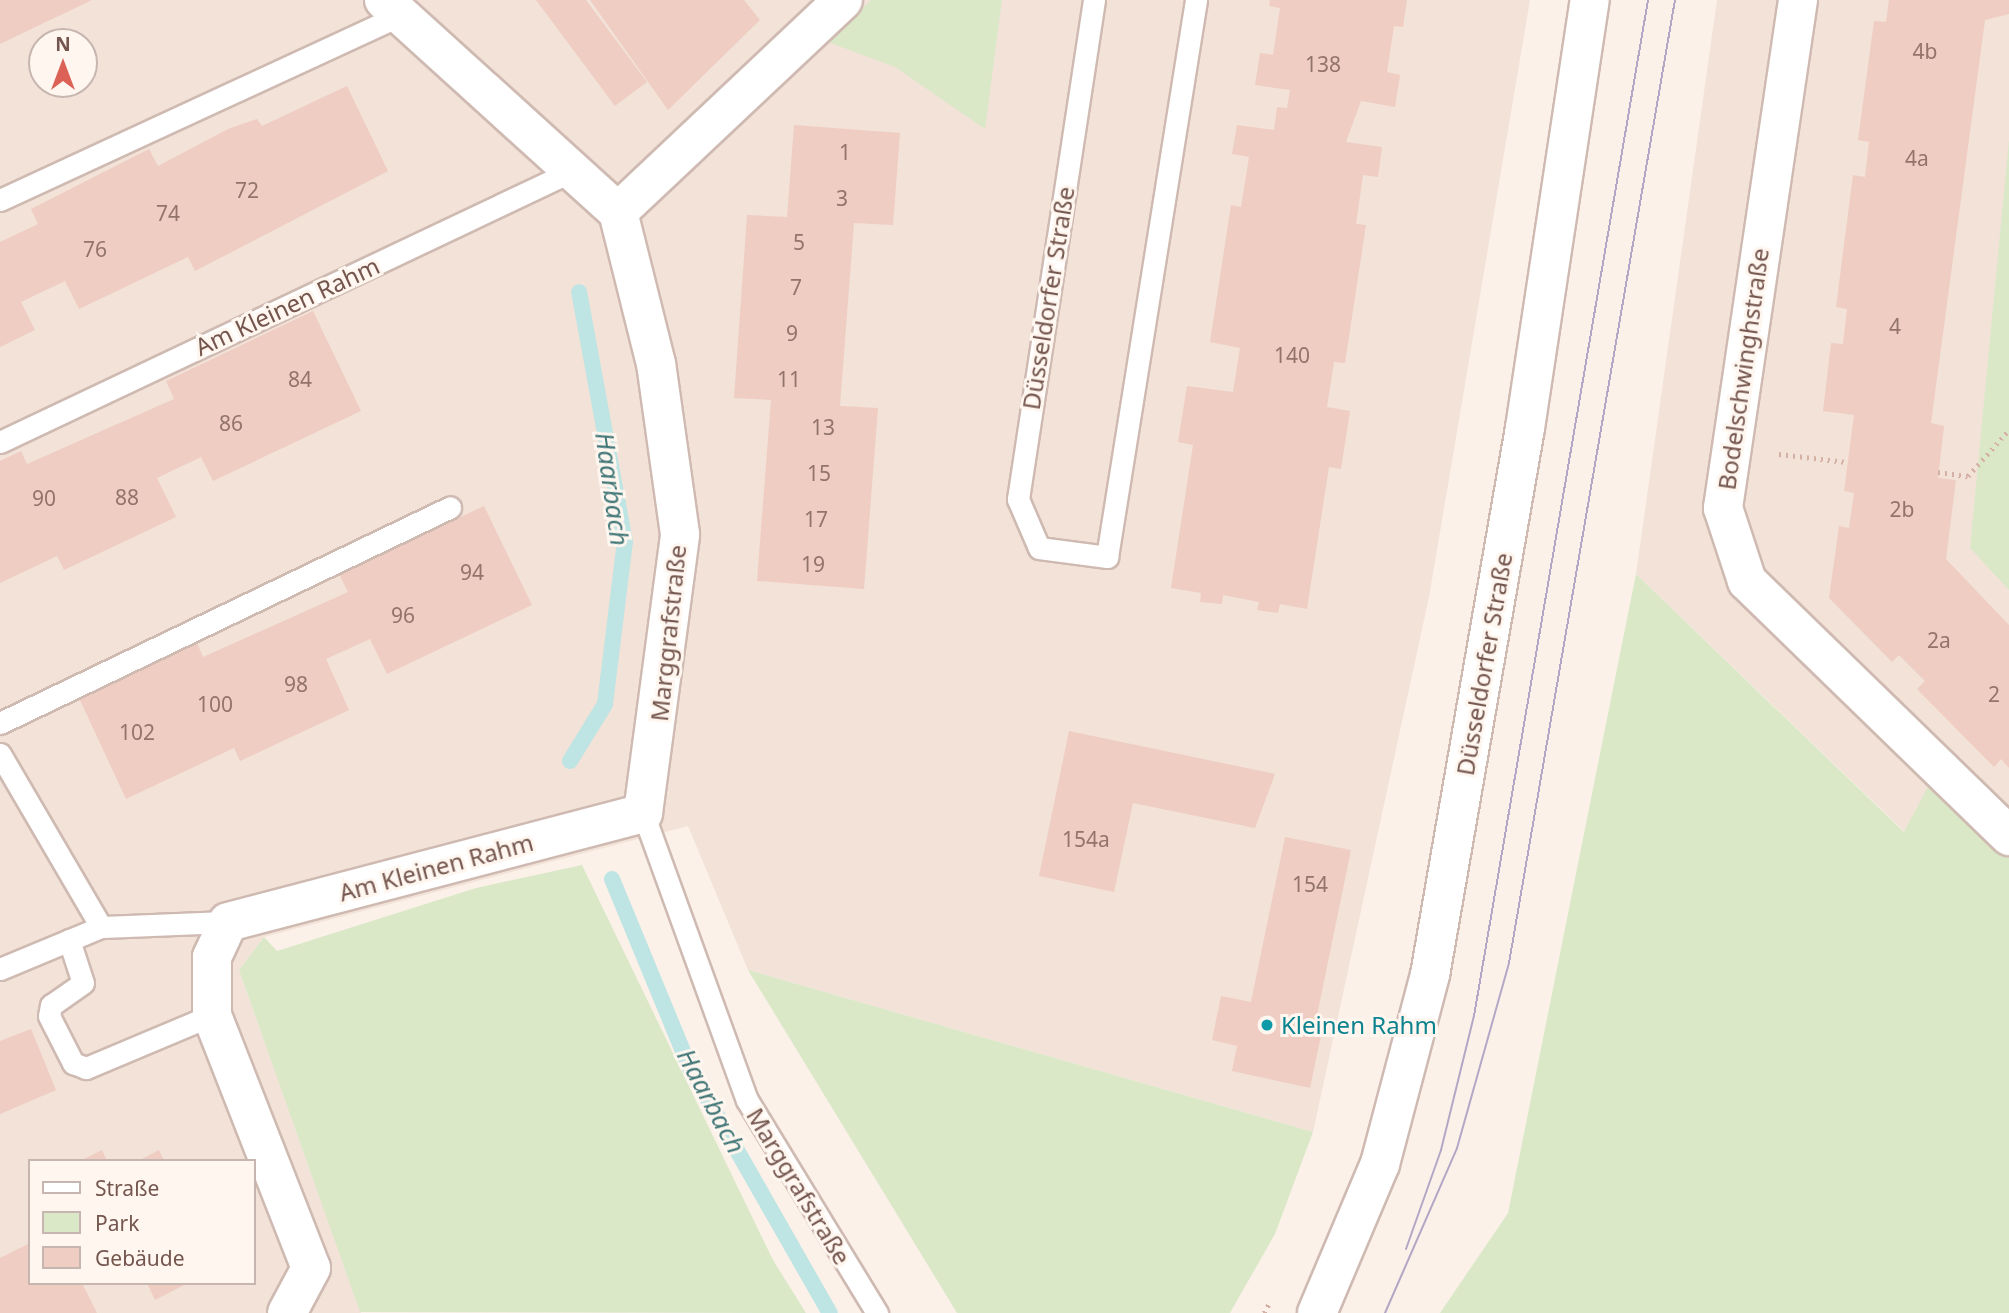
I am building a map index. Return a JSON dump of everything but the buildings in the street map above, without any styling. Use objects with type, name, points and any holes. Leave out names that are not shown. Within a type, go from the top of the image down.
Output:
[{"type":"street","points":[[393,8],[618,212],[843,0]]},
{"type":"street","name":"Düsseldorfer Straße","points":[[1317,1313],[1380,1164],[1430,975],[1525,428],[1590,0]]},
{"type":"street","name":"Bodelschwinghstraße","points":[[1798,0],[1723,508],[1747,581],[2009,836]]},
{"type":"street","name":"Marggrafstraße","points":[[618,212],[656,364],[680,534],[643,813]]},
{"type":"street","name":"Am Kleinen Rahm","points":[[228,922],[643,813]]},
{"type":"street","points":[[228,922],[212,957],[212,1015],[311,1268],[287,1313]]},
{"type":"lane","name":"Düsseldorfer Straße","points":[[1094,0],[1018,499],[1039,548],[1107,557],[1196,0]]},
{"type":"lane","points":[[0,200],[393,8]]},
{"type":"lane","name":"Am Kleinen Rahm","points":[[0,442],[574,170]]},
{"type":"lane","points":[[0,723],[450,507]]},
{"type":"lane","points":[[0,754],[101,927]]},
{"type":"lane","name":"Marggrafstraße","points":[[643,813],[747,1100],[877,1313]]},
{"type":"lane","name":"Am Kleinen Rahm","points":[[0,969],[101,927],[228,922]]},
{"type":"lane","points":[[69,940],[83,983],[51,1005],[49,1016],[73,1063],[86,1068],[212,1015]]},
{"type":"path","points":[[1938,472],[1968,476],[2009,430]]},
{"type":"path","points":[[1731,448],[1847,462]]},
{"type":"shaded area","points":[[0,0],[1530,0],[1429,597],[1313,1132],[748,970],[688,826],[264,937],[239,970],[361,1313],[0,1313]]},
{"type":"shaded area","points":[[1717,0],[2009,0],[2009,1200],[1905,832],[1636,574]]},
{"type":"green space","points":[[871,0],[1002,0],[985,129],[895,67],[828,42]]},
{"type":"green space","points":[[2009,140],[2009,590],[1970,548]]},
{"type":"green space","points":[[1636,574],[1904,832],[1934,775],[2009,854],[2009,1313],[1440,1313],[1508,1213]]},
{"type":"green space","points":[[582,865],[773,1260],[806,1313],[360,1312],[239,970],[264,937],[277,951],[476,888]]},
{"type":"green space","points":[[748,970],[1313,1132],[1275,1234],[1230,1313],[957,1313]]},
{"type":"waterway","name":"Haarbach","points":[[570,761],[605,704],[625,542],[579,292]]},
{"type":"waterway","name":"Haarbach","points":[[612,879],[690,1068],[830,1313]]},
{"type":"tram line","points":[[1406,1249],[1441,1150],[1474,1016],[1648,0]]},
{"type":"tram line","points":[[1385,1313],[1457,1148],[1509,963],[1675,0]]},
{"type":"place","name":"Kleinen Rahm","points":[[1267,1025]]}]
